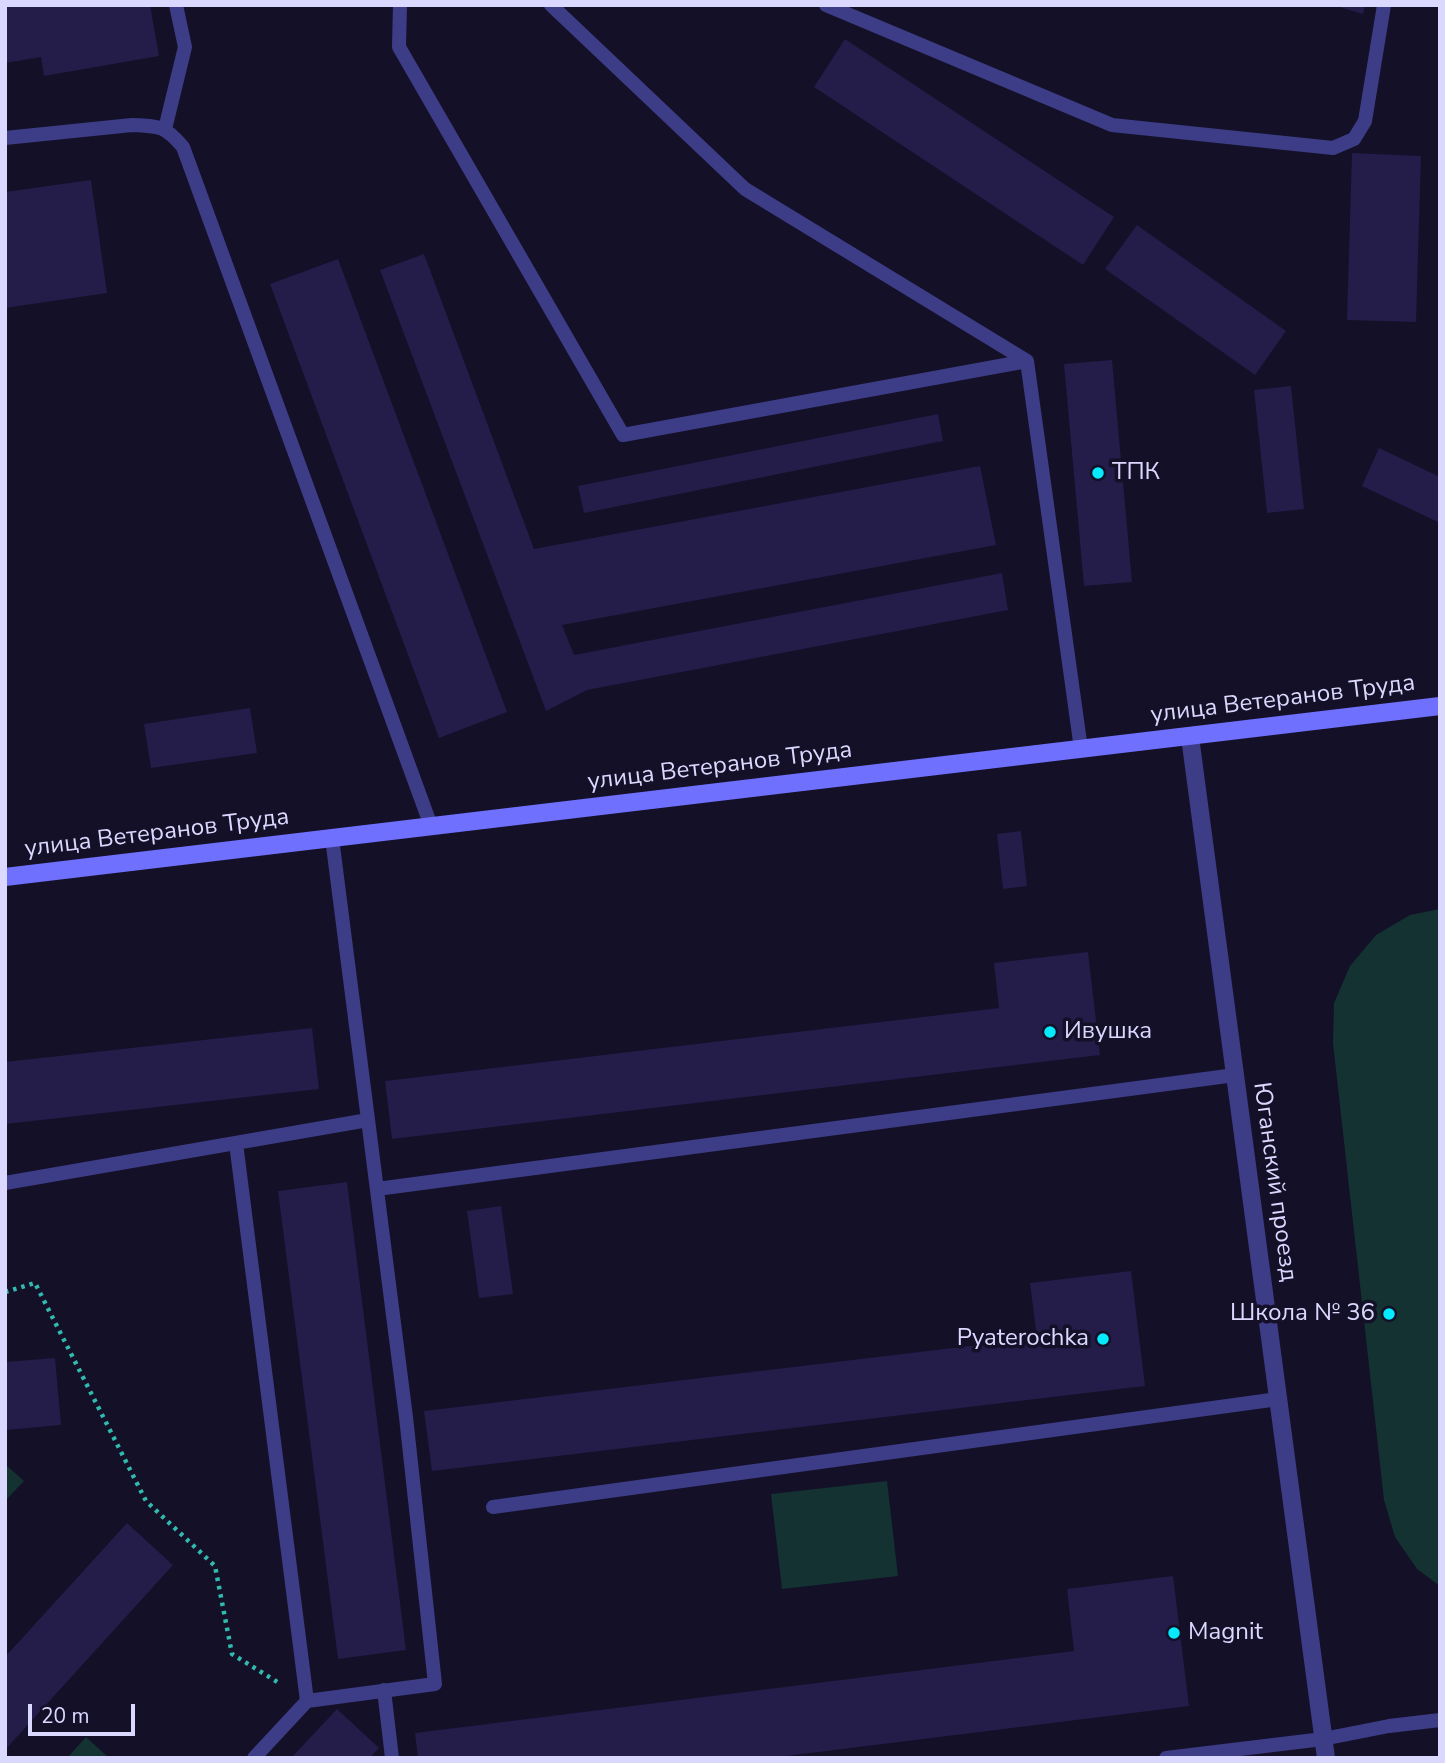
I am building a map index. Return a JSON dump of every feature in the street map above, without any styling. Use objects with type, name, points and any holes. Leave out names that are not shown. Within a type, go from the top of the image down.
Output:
[{"type":"main road","name":"улица Ветеранов Труда","points":[[5,877],[1440,706]]},
{"type":"street","name":"Юганский проезд","points":[[1190,737],[1326,1758]]},
{"type":"lane","points":[[165,129],[185,47],[176,5]]},
{"type":"lane","points":[[400,5],[399,47],[623,435],[1027,361]]},
{"type":"lane","points":[[551,5],[744,190],[1027,361]]},
{"type":"lane","points":[[826,5],[1112,125],[1333,148],[1354,139],[1365,121],[1384,5]]},
{"type":"lane","points":[[5,138],[132,125],[153,126],[165,129],[183,148],[431,826]]},
{"type":"lane","points":[[1027,361],[1081,749]]},
{"type":"lane","points":[[254,1758],[307,1701],[435,1684],[408,1430],[332,838]]},
{"type":"lane","points":[[377,1189],[1235,1075]]},
{"type":"lane","points":[[5,1183],[368,1120]]},
{"type":"lane","points":[[236,1143],[307,1701]]},
{"type":"lane","points":[[493,1507],[1278,1399]]},
{"type":"lane","points":[[384,1690],[392,1758]]},
{"type":"lane","points":[[1166,1758],[1323,1739],[1389,1726],[1440,1720]]},
{"type":"path","points":[[5,1292],[35,1283],[146,1501],[215,1566],[232,1654],[307,1701]]},
{"type":"green space","points":[[1440,909],[1440,1586],[1417,1569],[1395,1537],[1384,1500],[1333,1043],[1334,1003],[1350,966],[1376,935],[1410,915]]},
{"type":"green space","points":[[5,1464],[24,1481],[5,1501]]},
{"type":"green space","points":[[887,1481],[898,1576],[782,1589],[771,1494]]},
{"type":"green space","points":[[86,1737],[109,1758],[67,1758]]},
{"type":"building","points":[[5,5],[150,5],[159,56],[44,76],[41,57],[5,63]]},
{"type":"building","points":[[1333,5],[1365,5],[1363,14]]},
{"type":"building","points":[[845,39],[1114,217],[1083,265],[814,87]]},
{"type":"building","points":[[1352,153],[1421,156],[1416,322],[1347,320]]},
{"type":"building","points":[[91,180],[107,293],[5,308],[5,192]]},
{"type":"building","points":[[1137,225],[1286,331],[1255,375],[1105,269]]},
{"type":"building","points":[[424,254],[534,549],[980,466],[996,545],[562,625],[574,655],[1002,573],[1008,610],[587,690],[546,711],[380,270]]},
{"type":"building","points":[[338,259],[507,712],[439,738],[270,284]]},
{"type":"building","name":"ТПК","points":[[1112,360],[1132,582],[1084,586],[1064,364]]},
{"type":"building","points":[[1291,386],[1304,509],[1267,513],[1254,390]]},
{"type":"building","points":[[938,414],[943,441],[584,513],[578,486]]},
{"type":"building","points":[[1379,448],[1440,477],[1440,523],[1362,486]]},
{"type":"building","points":[[250,708],[257,753],[151,768],[144,724]]},
{"type":"building","points":[[1021,831],[1027,886],[1003,889],[997,834]]},
{"type":"building","points":[[1088,952],[1100,1055],[392,1139],[385,1081],[999,1008],[994,963]]},
{"type":"building","points":[[312,1028],[319,1089],[5,1124],[5,1062]]},
{"type":"building","points":[[347,1182],[406,1650],[338,1659],[278,1191]]},
{"type":"building","points":[[501,1206],[513,1294],[479,1298],[467,1211]]},
{"type":"building","points":[[1131,1271],[1145,1386],[432,1471],[424,1411],[1037,1338],[1030,1283]]},
{"type":"building","points":[[55,1358],[61,1425],[6,1430],[5,1362]]},
{"type":"building","points":[[127,1523],[173,1565],[5,1750],[5,1657]]},
{"type":"building","points":[[1173,1576],[1189,1706],[770,1758],[418,1758],[415,1733],[1074,1651],[1067,1589]]},
{"type":"building","points":[[337,1709],[379,1748],[370,1758],[291,1758]]},
{"type":"place","name":"ТПК","points":[[1098,473]]},
{"type":"place","name":"Ивушка","points":[[1050,1032]]},
{"type":"place","name":"Школа № 36","points":[[1389,1314]]},
{"type":"place","name":"Pyaterochka","points":[[1103,1339]]},
{"type":"place","name":"Magnit","points":[[1174,1633]]}]
